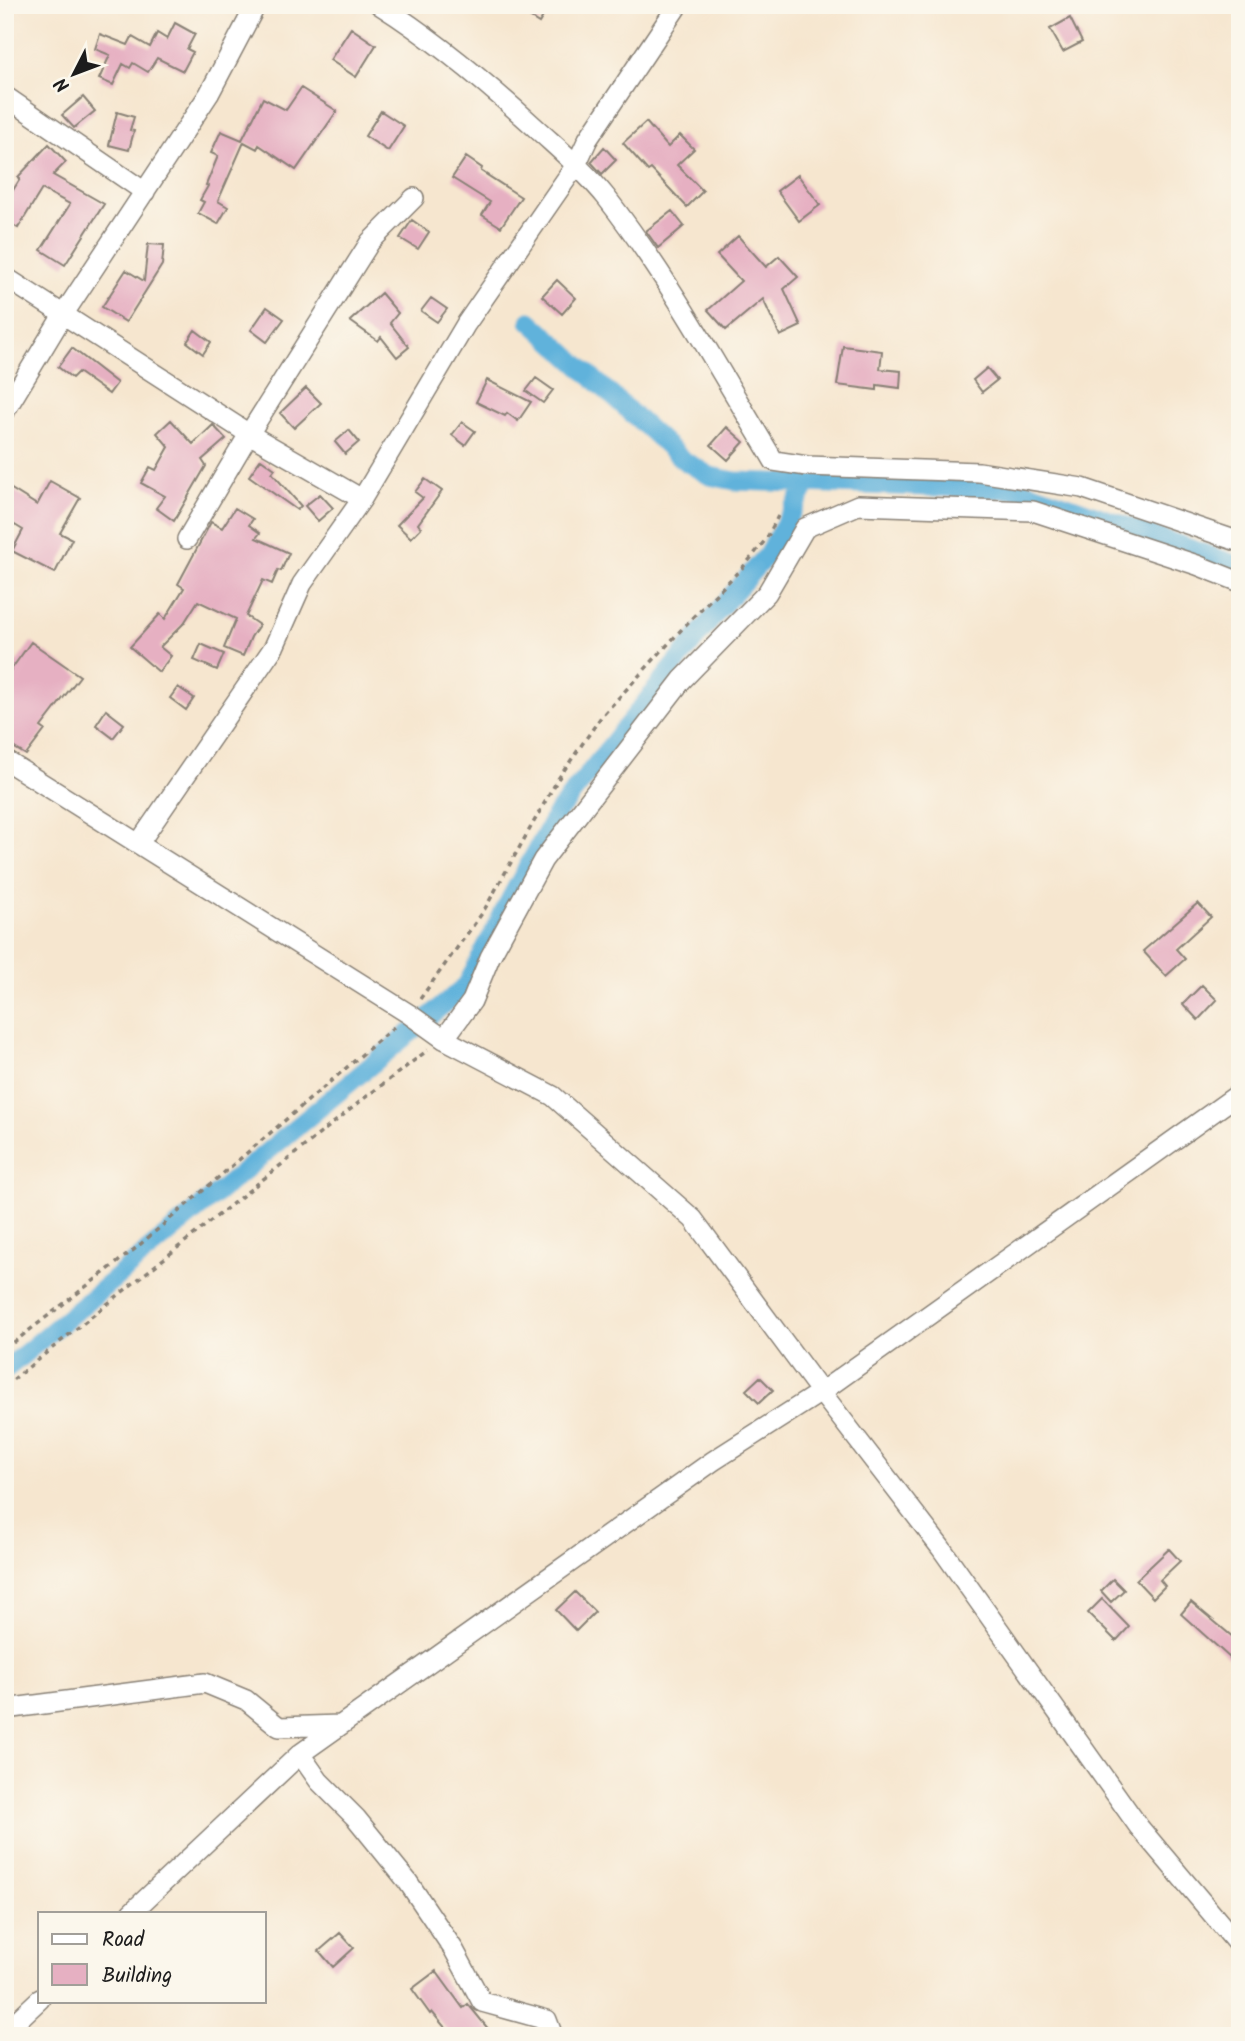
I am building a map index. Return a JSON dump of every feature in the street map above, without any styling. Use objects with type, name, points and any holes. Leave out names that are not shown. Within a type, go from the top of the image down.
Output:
[{"type":"street","points":[[5,411],[63,315],[209,94],[256,5]]},
{"type":"street","points":[[380,5],[421,31],[472,73],[576,165],[605,196],[655,266],[774,461],[807,466],[979,472],[1082,488],[1240,542]]},
{"type":"street","points":[[139,843],[274,647],[302,584],[362,499],[466,324],[576,165],[588,139],[678,5]]},
{"type":"street","points":[[5,96],[145,192]]},
{"type":"street","points":[[187,540],[249,434],[370,242],[414,198]]},
{"type":"street","points":[[5,277],[249,434],[362,499]]},
{"type":"street","points":[[444,1038],[472,1001],[491,957],[543,859],[682,680],[767,593],[805,527],[858,505],[1033,511],[1197,565],[1240,582]]},
{"type":"street","points":[[5,760],[444,1038],[553,1096],[692,1219],[941,1548],[1139,1827],[1240,1948]]},
{"type":"street","points":[[132,1912],[300,1754],[713,1461],[821,1392],[1240,1093]]},
{"type":"street","points":[[5,1709],[205,1684],[246,1700],[279,1727],[340,1725]]},
{"type":"street","points":[[300,1754],[319,1781],[356,1818],[408,1882],[454,1950],[482,2002],[547,2020],[553,2036]]},
{"type":"street","points":[[5,2032],[38,2001]]},
{"type":"path","points":[[5,1349],[136,1248],[409,1014],[483,912],[558,779],[601,717],[746,564],[766,538],[778,516]]},
{"type":"path","points":[[5,1386],[362,1100],[444,1038]]},
{"type":"building","points":[[510,5],[550,5],[539,23]]},
{"type":"building","points":[[1070,18],[1082,42],[1063,52],[1050,29]]},
{"type":"building","points":[[175,23],[195,34],[187,49],[193,52],[183,71],[157,58],[148,72],[133,63],[130,68],[123,64],[113,85],[99,79],[110,55],[95,49],[100,34],[128,45],[132,37],[150,47],[157,33],[167,39]]},
{"type":"building","points":[[351,28],[376,45],[356,77],[330,60]]},
{"type":"building","points":[[301,88],[337,111],[296,170],[259,145],[257,149],[244,142],[218,201],[228,207],[218,224],[198,213],[204,202],[200,200],[208,186],[206,185],[218,156],[211,153],[221,131],[242,140],[263,98],[286,110]]},
{"type":"building","points":[[83,97],[95,111],[74,128],[62,115]]},
{"type":"building","points":[[381,111],[404,126],[388,151],[365,136]]},
{"type":"building","points":[[117,112],[134,117],[129,150],[109,145]]},
{"type":"building","points":[[646,122],[668,147],[680,135],[694,149],[677,165],[703,191],[687,207],[651,169],[648,171],[623,143]]},
{"type":"building","points":[[49,144],[66,162],[53,175],[104,204],[65,265],[41,250],[70,204],[42,189],[18,228],[5,220],[5,203],[20,179],[18,177]]},
{"type":"building","points":[[604,147],[616,160],[602,174],[591,162]]},
{"type":"building","points":[[466,157],[482,168],[481,171],[521,197],[501,227],[482,215],[490,202],[452,178]]},
{"type":"building","points":[[798,175],[820,205],[799,221],[777,191]]},
{"type":"building","points":[[672,211],[684,226],[658,248],[646,231]]},
{"type":"building","points":[[412,220],[429,232],[418,249],[400,238]]},
{"type":"building","points":[[738,236],[766,267],[779,256],[798,277],[784,289],[801,326],[780,336],[763,299],[726,330],[708,310],[741,281],[717,255]]},
{"type":"building","points":[[148,244],[164,245],[162,265],[126,322],[102,307],[126,270],[144,281]]},
{"type":"building","points":[[557,280],[576,298],[562,314],[542,296]]},
{"type":"building","points":[[381,293],[398,313],[390,323],[409,347],[397,357],[381,337],[378,341],[350,321]]},
{"type":"building","points":[[431,298],[447,309],[437,322],[421,311]]},
{"type":"building","points":[[267,307],[284,319],[267,342],[251,330]]},
{"type":"building","points":[[195,330],[211,342],[203,354],[187,342]]},
{"type":"building","points":[[843,346],[882,351],[880,369],[901,371],[900,388],[877,385],[877,390],[837,385]]},
{"type":"building","points":[[72,348],[117,383],[109,394],[78,372],[72,378],[58,367]]},
{"type":"building","points":[[987,368],[997,380],[982,392],[973,380]]},
{"type":"building","points":[[536,378],[553,390],[543,403],[526,391]]},
{"type":"building","points":[[487,380],[531,402],[518,421],[507,413],[505,416],[476,402]]},
{"type":"building","points":[[306,388],[321,403],[294,428],[280,413]]},
{"type":"building","points":[[171,420],[193,444],[213,425],[226,439],[202,460],[206,466],[174,521],[156,508],[165,496],[141,483],[150,467],[156,470],[169,447],[157,433]]},
{"type":"building","points":[[462,422],[475,431],[465,445],[452,435]]},
{"type":"building","points":[[727,427],[744,442],[728,460],[711,445]]},
{"type":"building","points":[[349,430],[359,442],[345,454],[335,442]]},
{"type":"building","points":[[261,459],[275,469],[272,473],[301,506],[297,510],[249,476]]},
{"type":"building","points":[[425,479],[442,491],[418,524],[421,528],[411,538],[397,525],[423,498],[415,492]]},
{"type":"building","points":[[50,481],[80,498],[60,533],[72,539],[55,573],[12,551],[23,530],[5,519],[5,485],[37,505]]},
{"type":"building","points":[[320,494],[333,508],[318,521],[305,506]]},
{"type":"building","points":[[235,508],[253,519],[249,525],[260,533],[256,538],[289,553],[272,584],[263,580],[246,616],[259,625],[243,656],[224,648],[236,619],[198,601],[184,623],[160,647],[171,656],[159,672],[130,647],[160,614],[165,619],[184,588],[178,584],[211,522],[222,528]]},
{"type":"building","points":[[31,642],[80,676],[41,727],[45,730],[26,755],[5,742],[5,678]]},
{"type":"building","points":[[201,644],[224,654],[217,670],[194,660]]},
{"type":"building","points":[[178,687],[194,698],[186,710],[170,698]]},
{"type":"building","points":[[106,710],[124,724],[113,738],[96,725]]},
{"type":"building","points":[[1198,903],[1211,917],[1176,949],[1185,959],[1166,976],[1143,951]]},
{"type":"building","points":[[1202,985],[1217,1000],[1198,1020],[1183,1004]]},
{"type":"building","points":[[760,1377],[773,1390],[759,1403],[746,1390]]},
{"type":"building","points":[[1169,1549],[1180,1561],[1160,1580],[1165,1586],[1153,1598],[1136,1580]]},
{"type":"building","points":[[1113,1579],[1124,1590],[1111,1602],[1101,1591]]},
{"type":"building","points":[[575,1592],[595,1612],[576,1631],[556,1610]]},
{"type":"building","points":[[1102,1599],[1129,1627],[1116,1641],[1088,1613]]},
{"type":"building","points":[[1191,1602],[1240,1643],[1240,1667],[1181,1614]]},
{"type":"building","points":[[340,1933],[354,1948],[333,1967],[319,1951]]},
{"type":"building","points":[[436,1971],[463,2008],[468,2004],[494,2036],[452,2036],[432,2012],[430,2014],[412,1989]]},
{"type":"waterway","points":[[530,321],[683,460],[710,476],[735,481],[1024,490],[1240,566]]},
{"type":"waterway","points":[[5,1370],[466,986],[557,813],[718,611],[767,555],[808,483]]}]
